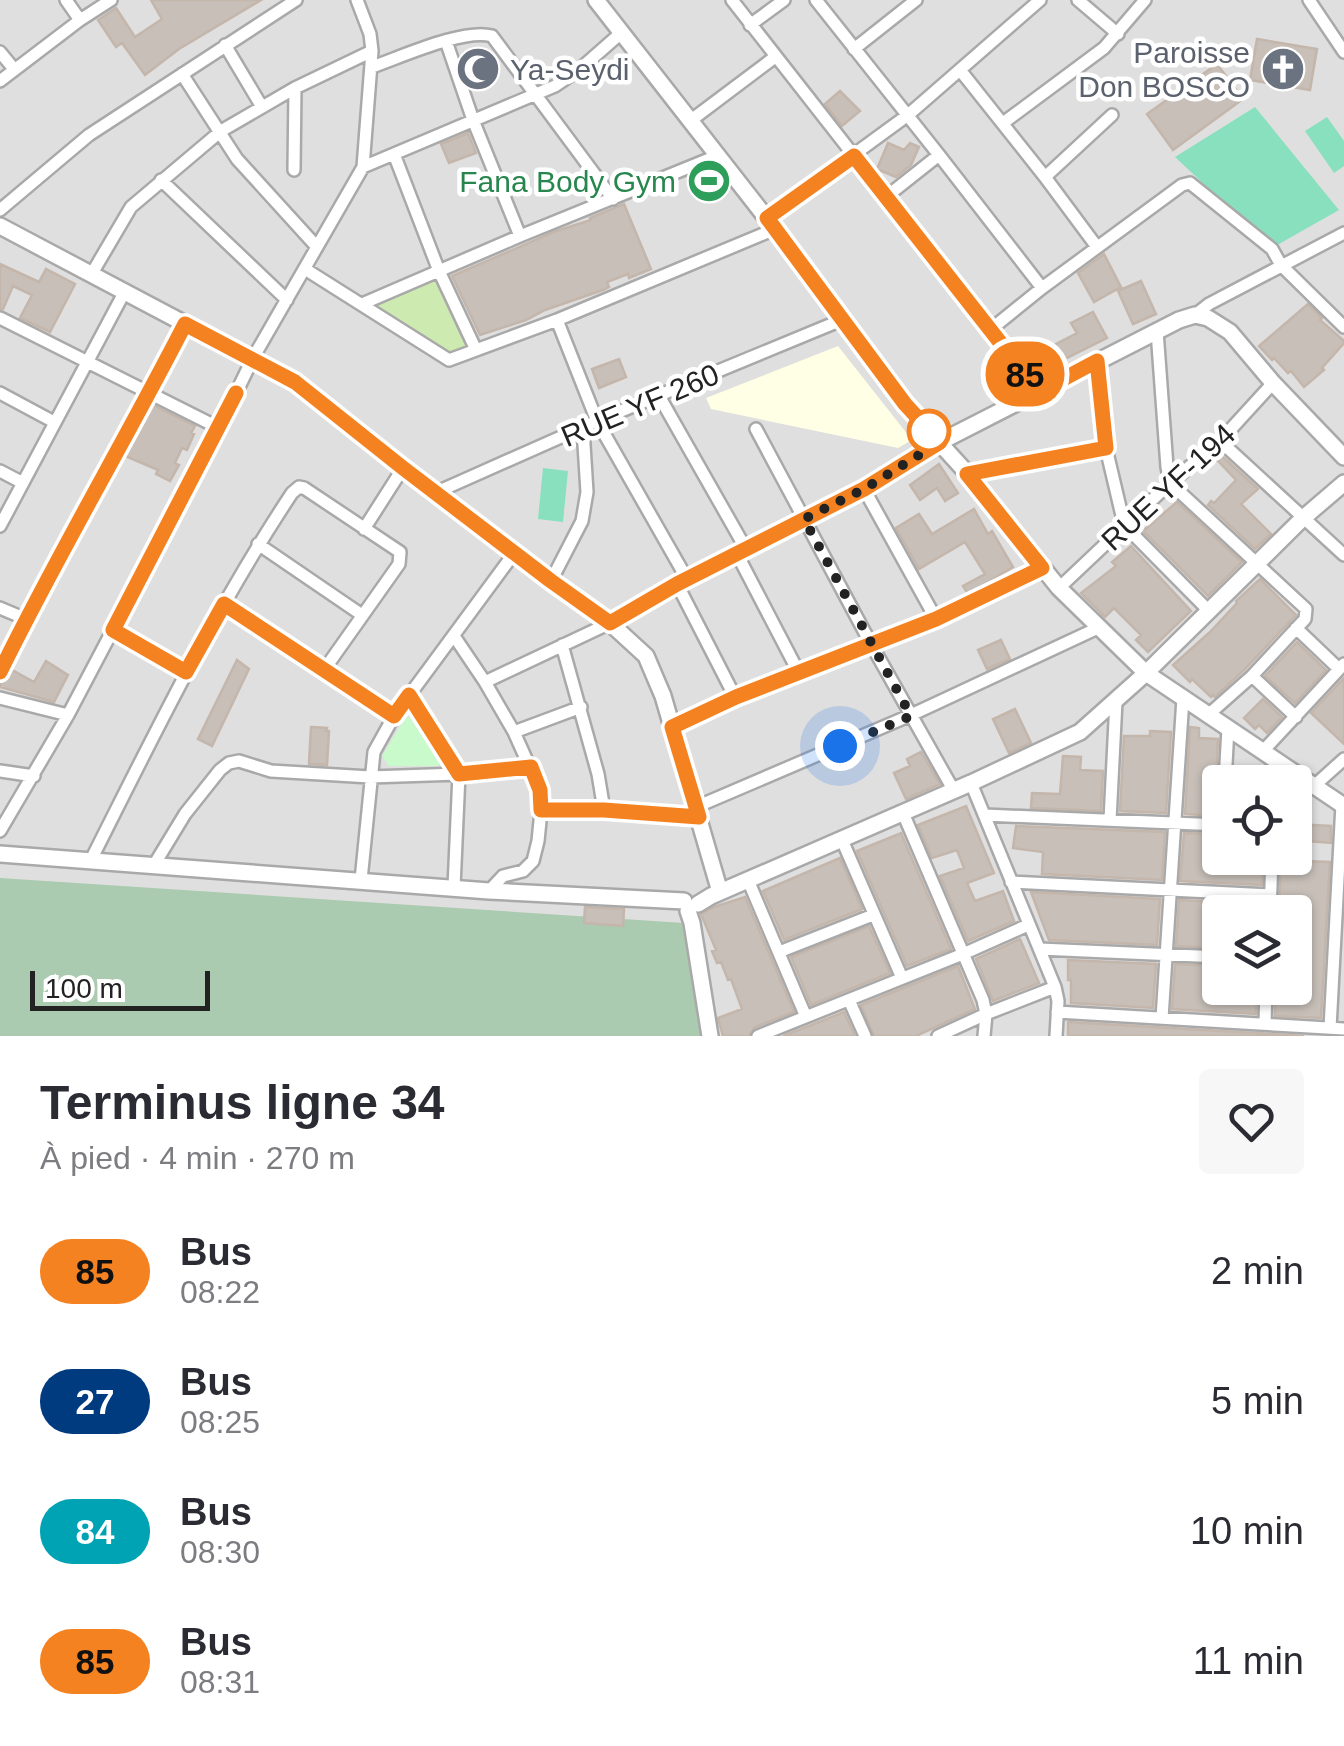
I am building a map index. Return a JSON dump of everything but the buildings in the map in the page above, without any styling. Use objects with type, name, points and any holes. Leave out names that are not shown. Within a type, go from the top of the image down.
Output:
[{"type":"street","points":[[66,0],[80,20]]},
{"type":"street","points":[[0,81],[112,0]]},
{"type":"street","points":[[0,832],[68,715],[253,358],[363,167],[372,51],[357,0]]},
{"type":"street","points":[[596,0],[719,155],[905,404],[1059,588],[1146,674],[1343,805],[1330,1028]]},
{"type":"street","points":[[732,0],[1039,392]]},
{"type":"street","points":[[750,25],[784,0]]},
{"type":"street","points":[[816,0],[1042,288]]},
{"type":"street","points":[[854,48],[916,0]]},
{"type":"street","points":[[305,269],[444,359],[454,359],[557,320],[771,224],[908,115],[1040,0]]},
{"type":"street","points":[[1078,0],[1118,34]]},
{"type":"street","points":[[1003,123],[1090,59],[1118,34],[1145,0]]},
{"type":"street","points":[[1309,0],[1344,52]]},
{"type":"street","points":[[0,210],[88,135],[288,2]]},
{"type":"street","points":[[363,167],[536,96],[580,70],[621,33]]},
{"type":"street","points":[[372,66],[446,41],[479,34],[492,36],[612,198]]},
{"type":"street","points":[[446,41],[520,236]]},
{"type":"street","points":[[224,46],[262,107]]},
{"type":"street","points":[[91,275],[130,207],[221,132],[295,88],[372,51]]},
{"type":"street","points":[[0,52],[14,69]]},
{"type":"street","points":[[690,121],[775,57]]},
{"type":"street","points":[[960,70],[1097,247]]},
{"type":"street","points":[[182,74],[237,159],[317,247]]},
{"type":"street","points":[[294,170],[295,88]]},
{"type":"street","points":[[1045,177],[1112,115]]},
{"type":"street","points":[[394,154],[439,270],[476,350]]},
{"type":"street","points":[[362,304],[719,155]]},
{"type":"street","points":[[886,197],[940,155]]},
{"type":"street","points":[[161,180],[286,300]]},
{"type":"street","points":[[990,330],[1182,184],[1190,183],[1272,249],[1281,265],[1344,328]]},
{"type":"street","points":[[0,226],[295,382],[638,647],[652,666],[698,812],[696,904],[710,1036]]},
{"type":"street","points":[[485,682],[610,623],[864,489],[940,442],[1195,315],[1281,265],[1343,235]]},
{"type":"street","points":[[0,526],[125,291]]},
{"type":"street","points":[[1195,315],[1230,332],[1344,457]]},
{"type":"street","points":[[0,318],[219,428]]},
{"type":"street","name":"RUE YF 260","points":[[436,492],[844,319]]},
{"type":"street","points":[[557,320],[597,421],[682,582],[736,697]]},
{"type":"street","points":[[0,672],[185,324]]},
{"type":"street","points":[[1157,332],[1170,483],[1306,610],[1304,619],[1252,676],[1208,715]]},
{"type":"street","points":[[1097,361],[1106,448],[1120,514],[1126,526],[1210,611]]},
{"type":"street","name":"RUE YF-194","points":[[1059,588],[1220,441],[1273,383]]},
{"type":"street","points":[[0,393],[54,422]]},
{"type":"street","points":[[659,396],[799,672]]},
{"type":"street","points":[[551,581],[582,521],[587,492],[583,429]]},
{"type":"street","points":[[756,429],[954,790]]},
{"type":"street","points":[[1220,441],[1344,556]]},
{"type":"street","points":[[967,474],[1106,448]]},
{"type":"street","points":[[364,529],[403,468]]},
{"type":"street","points":[[0,472],[23,483]]},
{"type":"street","points":[[0,854],[696,904],[1080,732],[1146,674],[1256,563],[1344,483]]},
{"type":"street","points":[[91,860],[186,672],[258,544],[299,487],[400,552],[401,558],[324,670]]},
{"type":"street","points":[[864,489],[936,619]]},
{"type":"street","points":[[258,544],[362,615]]},
{"type":"street","points":[[361,880],[374,752],[394,716],[515,552]]},
{"type":"street","points":[[672,727],[736,697],[936,619],[1042,568]]},
{"type":"street","points":[[224,604],[394,716]]},
{"type":"street","points":[[0,608],[26,619]]},
{"type":"street","points":[[541,810],[698,812],[1100,627]]},
{"type":"street","points":[[1262,751],[1342,666],[1296,628]]},
{"type":"street","points":[[113,630],[186,672]]},
{"type":"street","points":[[454,636],[514,732],[540,790],[538,841],[533,861],[523,871],[503,876],[490,890]]},
{"type":"street","points":[[562,645],[598,774],[604,810]]},
{"type":"street","points":[[1252,676],[1296,717]]},
{"type":"street","points":[[409,695],[459,774],[454,887]]},
{"type":"street","points":[[0,698],[68,715]]},
{"type":"street","points":[[1162,1018],[1183,698]]},
{"type":"street","points":[[1110,820],[1116,701]]},
{"type":"street","points":[[514,732],[580,707]]},
{"type":"street","points":[[1226,765],[1228,728]]},
{"type":"street","points":[[1314,786],[1344,758]]},
{"type":"street","points":[[154,865],[185,814],[228,763],[238,761],[271,771],[370,777],[531,767]]},
{"type":"street","points":[[0,770],[34,776]]},
{"type":"street","points":[[971,783],[1055,987],[1056,1036]]},
{"type":"street","points":[[903,813],[984,1000],[984,1036]]},
{"type":"street","points":[[985,815],[1202,824]]},
{"type":"street","points":[[842,840],[902,978]]},
{"type":"street","points":[[1011,882],[1270,895],[1271,875]]},
{"type":"street","points":[[748,880],[806,1017]]},
{"type":"street","points":[[780,952],[872,915]]},
{"type":"street","points":[[758,1036],[1028,925]]},
{"type":"street","points":[[1040,949],[1202,956]]},
{"type":"street","points":[[938,1036],[1055,987]]},
{"type":"street","points":[[849,1000],[866,1036]]},
{"type":"street","points":[[1265,1023],[1266,1005]]},
{"type":"street","points":[[1058,1012],[1344,1029]]},
{"type":"street","points":[[1202,1036],[1204,1021]]},
{"type":"shaded area","points":[[0,0],[1344,0],[1344,1036],[0,1036]]},
{"type":"shaded area","points":[[838,346],[912,440],[898,448],[711,409],[706,398]]},
{"type":"shaded area","points":[[0,878],[684,923],[701,1036],[0,1036]]},
{"type":"green space","points":[[1255,107],[1339,210],[1272,248],[1175,157]]},
{"type":"green space","points":[[1327,117],[1344,141],[1344,166],[1334,173],[1305,131]]},
{"type":"green space","points":[[437,277],[470,348],[449,355],[372,305]]},
{"type":"green space","points":[[543,468],[568,471],[563,522],[538,519]]},
{"type":"green space","points":[[406,717],[416,718],[443,759],[438,766],[389,766],[382,756]]},
{"type":"bus line","name":"85","points":[[0,672],[185,324],[295,382],[610,623],[677,584],[864,489],[940,442],[905,404],[767,218],[854,156],[1039,392],[1097,361],[1106,448],[967,474],[1042,568],[936,619],[736,697],[672,727],[699,817],[541,810],[540,790],[531,767],[459,774],[409,695],[394,716],[224,604],[186,672],[113,630],[236,393]]},
{"type":"place","name":"Ya-Seydi","points":[[478,69]]},
{"type":"place","name":"Paroisse Don BOSCO","points":[[1283,69]]},
{"type":"place","name":"Fana Body Gym","points":[[709,181]]},
{"type":"route","points":[[840,746],[911,716],[804,519],[864,489],[940,442],[929,431]]}]
